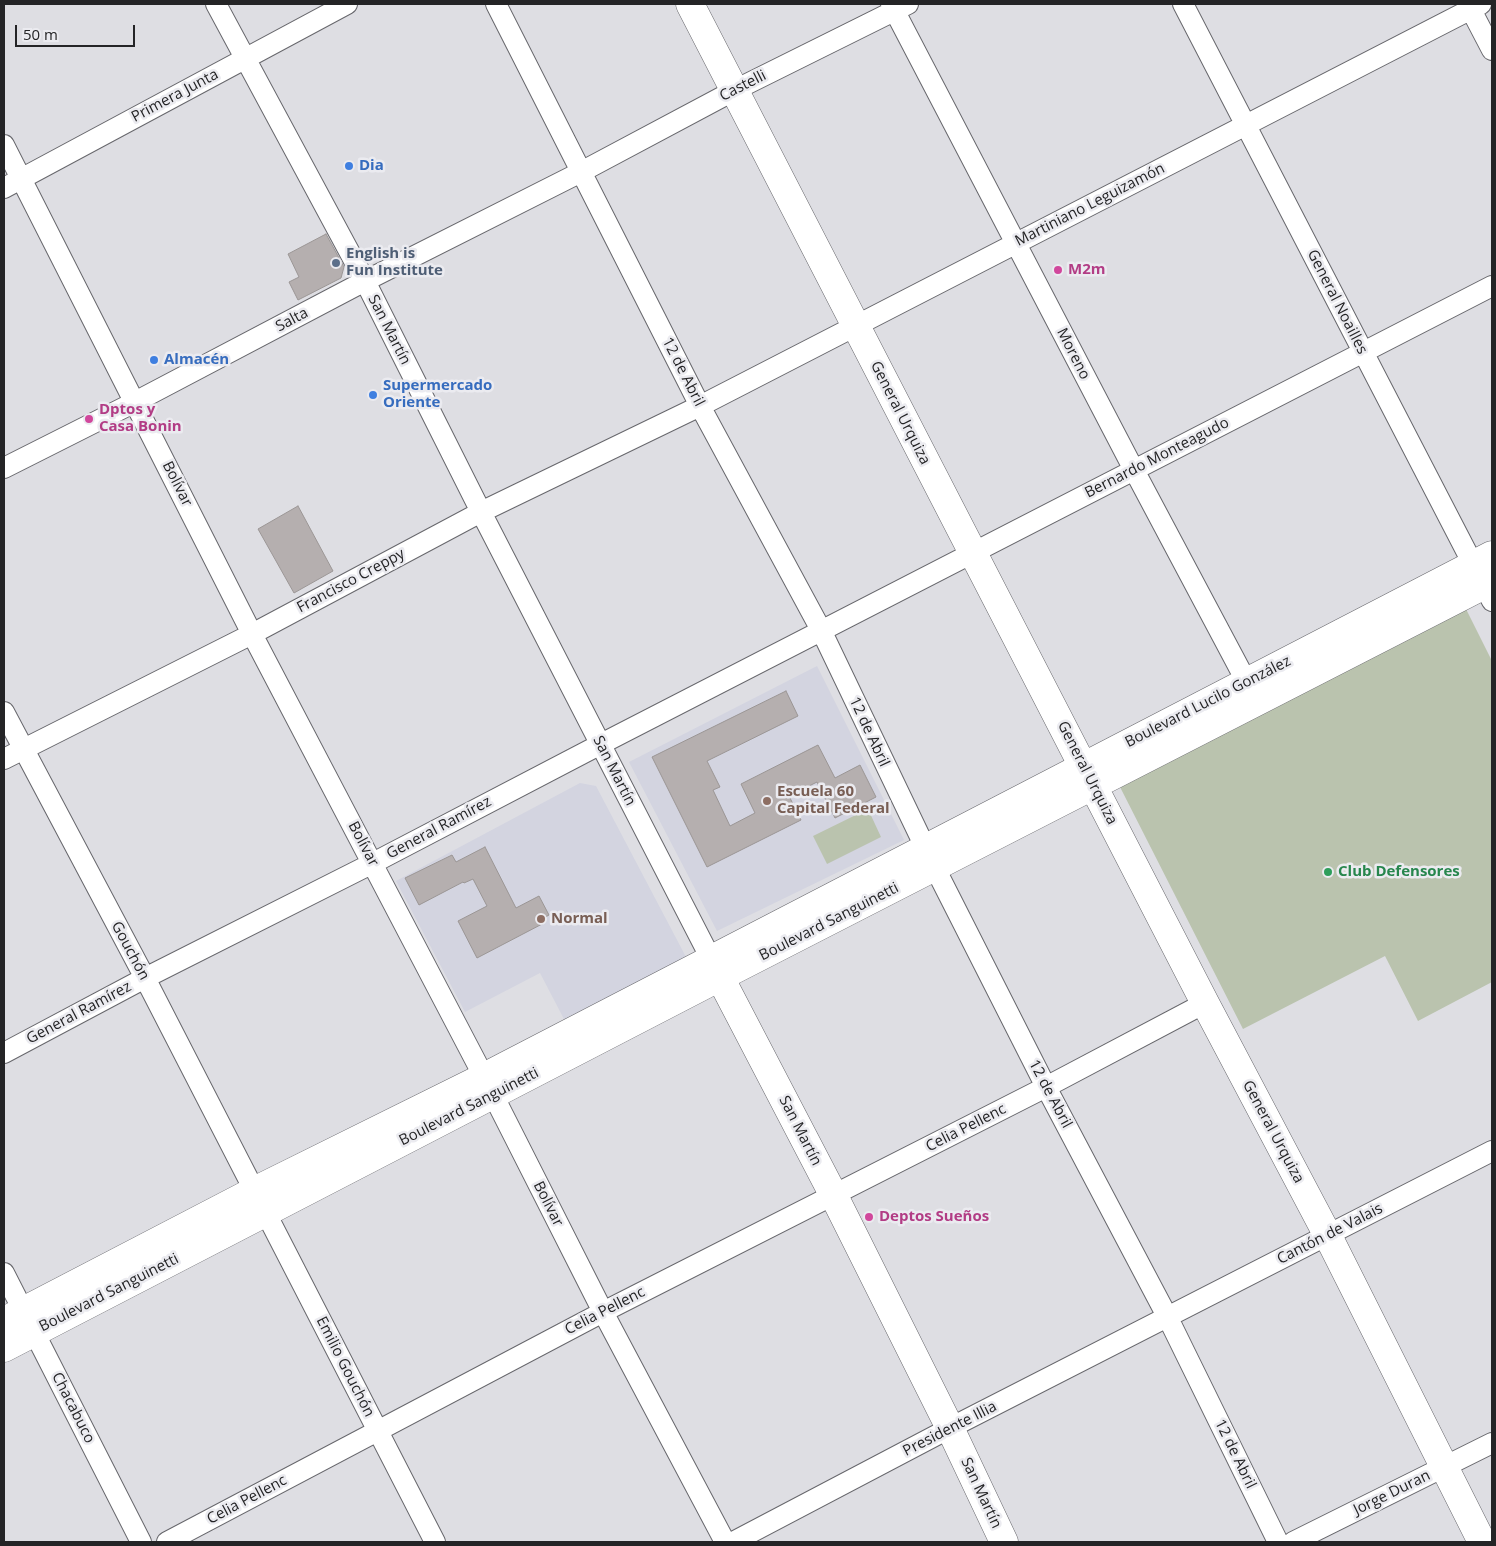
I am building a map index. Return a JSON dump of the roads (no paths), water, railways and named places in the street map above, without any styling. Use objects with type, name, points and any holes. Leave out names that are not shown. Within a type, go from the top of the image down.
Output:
[{"type":"main road","name":"General Urquiza","points":[[690,4],[1205,1003],[1327,1234],[1482,1542]]},
{"type":"main road","name":"Boulevard Lucilo González","points":[[930,858],[1252,692],[1487,578]]},
{"type":"main road","name":"Boulevard Sanguinetti","points":[[4,1348],[20,1322],[488,1086],[930,858]]},
{"type":"main road","name":"San Martín","points":[[715,968],[834,1196],[950,1428],[1004,1542]]},
{"type":"street","name":"San Martín","points":[[216,4],[365,281],[481,512],[715,968]]},
{"type":"street","name":"Primera Junta","points":[[12,183],[347,4]]},
{"type":"street","name":"12 de Abril","points":[[496,4],[700,406],[821,630],[930,858],[1046,1087],[1168,1318],[1278,1542]]},
{"type":"street","name":"General Noailles","points":[[1183,4],[1363,352],[1487,578]]},
{"type":"street","name":"Martiniano Leguizamón","points":[[700,406],[1245,125],[1473,5]]},
{"type":"street","points":[[1473,5],[1492,50]]},
{"type":"street","name":"Castelli","points":[[581,172],[898,6]]},
{"type":"street","name":"Moreno","points":[[898,6],[1016,243],[1252,692]]},
{"type":"street","name":"Bolívar","points":[[4,145],[12,183],[136,402],[252,634],[373,863],[603,1312],[725,1542]]},
{"type":"street","name":"Salta","points":[[4,468],[136,402],[365,281],[581,172]]},
{"type":"street","name":"Bernardo Monteagudo","points":[[821,630],[1492,286]]},
{"type":"street","name":"Francisco Creppy","points":[[4,758],[252,634],[481,512],[700,406]]},
{"type":"street","name":"General Ramírez","points":[[4,1054],[145,978],[373,863],[821,630]]},
{"type":"street","name":"Gouchón","points":[[4,712],[145,978],[260,1202]]},
{"type":"street","name":"Celia Pellenc","points":[[167,1542],[603,1312],[834,1196],[1205,1003]]},
{"type":"street","name":"Cantón de Valais","points":[[1168,1318],[1327,1234],[1492,1151]]},
{"type":"street","name":"Emilio Gouchón","points":[[260,1202],[435,1542]]},
{"type":"street","name":"Chacabuco","points":[[4,1273],[20,1322],[141,1542]]},
{"type":"street","name":"Presidente Illia","points":[[734,1542],[950,1428],[1168,1318]]},
{"type":"street","name":"Jorge Duran","points":[[1293,1542],[1492,1443]]},
{"type":"place","name":"Dia","points":[[349,166]]},
{"type":"place","name":"English is Fun Institute","points":[[336,263]]},
{"type":"place","name":"M2m","points":[[1058,270]]},
{"type":"place","name":"Almacén","points":[[154,360]]},
{"type":"place","name":"Supermercado Oriente","points":[[373,395]]},
{"type":"place","name":"Dptos y Casa Bonin","points":[[89,419]]},
{"type":"place","name":"Escuela 60 Capital Federal","points":[[767,801]]},
{"type":"place","name":"Club Defensores","points":[[1328,872]]},
{"type":"place","name":"Normal","points":[[541,919]]},
{"type":"place","name":"Deptos Sueños","points":[[869,1217]]}]
